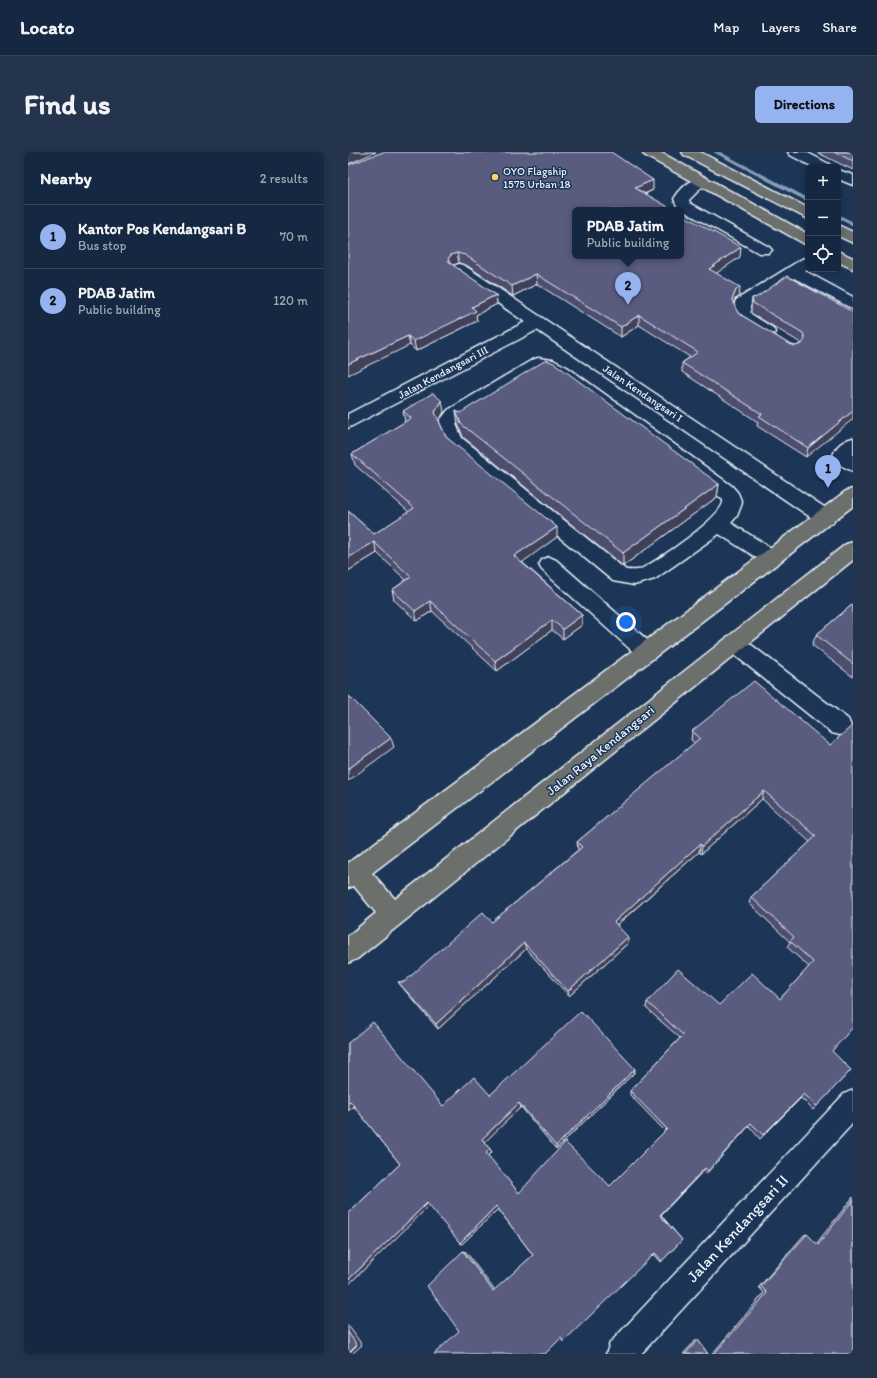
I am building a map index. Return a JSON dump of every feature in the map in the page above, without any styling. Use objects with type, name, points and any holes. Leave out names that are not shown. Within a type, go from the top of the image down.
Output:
[{"type":"main road","points":[[649,152],[805,238]]},
{"type":"main road","points":[[689,152],[805,212]]},
{"type":"main road","points":[[701,181],[717,167]]},
{"type":"main road","points":[[841,232],[853,238]]},
{"type":"main road","points":[[841,258],[853,264]]},
{"type":"main road","points":[[393,915],[352,874],[826,518],[853,496]]},
{"type":"main road","name":"Jalan Raya Kendangsari","points":[[348,952],[853,549]]},
{"type":"street","points":[[795,152],[818,164]]},
{"type":"street","points":[[841,175],[853,181]]},
{"type":"street","points":[[701,181],[694,185],[681,199],[683,205],[764,250]]},
{"type":"street","points":[[781,340],[742,317],[740,310],[742,304],[805,264]]},
{"type":"street","name":"Jalan Kendangsari I","points":[[459,269],[826,518]]},
{"type":"street","points":[[794,272],[853,304]]},
{"type":"street","name":"Jalan Kendangsari III","points":[[348,422],[538,322]]},
{"type":"street","points":[[538,364],[547,364],[561,371],[719,486],[731,497],[733,503],[730,511],[718,524],[648,574],[629,578],[620,576],[455,442],[447,423],[454,414],[538,364]]},
{"type":"street","points":[[853,444],[843,452],[842,456],[853,464]]},
{"type":"street","points":[[718,524],[772,558]]},
{"type":"street","points":[[549,565],[648,652]]},
{"type":"street","points":[[734,643],[840,726]]},
{"type":"street","name":"Jalan Kendangsari II","points":[[621,1354],[853,1103]]},
{"type":"building","points":[[383,152],[611,152],[653,180],[635,188],[669,207],[572,207],[572,259],[684,259],[684,216],[741,247],[709,269],[740,287],[736,290],[732,300],[738,313],[789,344],[795,346],[802,344],[805,339],[803,333],[753,303],[752,298],[757,297],[787,276],[853,312],[853,411],[808,448],[759,416],[762,414],[682,363],[698,352],[639,315],[621,327],[536,274],[512,286],[465,255],[457,253],[451,255],[448,259],[450,263],[496,295],[472,307],[476,311],[414,341],[408,336],[348,364],[348,165]]},
{"type":"building","points":[[834,152],[853,152],[853,161]]},
{"type":"building","points":[[546,360],[554,363],[719,484],[623,553],[461,424],[456,411],[460,413]]},
{"type":"building","points":[[433,393],[442,401],[435,412],[446,437],[557,527],[514,556],[582,615],[563,629],[552,620],[495,661],[430,601],[415,611],[392,590],[411,577],[374,542],[348,558],[348,511],[374,534],[414,508],[352,454],[411,418],[403,411]]},
{"type":"building","points":[[853,604],[853,664],[816,635]]},
{"type":"building","points":[[754,681],[830,745],[853,725],[853,1027],[832,1051],[851,1070],[817,1106],[804,1094],[763,1135],[751,1123],[708,1171],[705,1168],[660,1215],[682,1240],[662,1261],[655,1253],[563,1342],[561,1338],[545,1354],[434,1354],[459,1331],[427,1286],[463,1251],[493,1291],[533,1255],[496,1206],[460,1243],[427,1203],[348,1280],[348,1214],[400,1164],[350,1101],[348,1103],[348,1043],[373,1022],[443,1106],[474,1077],[490,1095],[581,1011],[635,1069],[556,1146],[519,1103],[482,1139],[490,1149],[486,1153],[519,1193],[565,1142],[610,1186],[667,1129],[630,1091],[683,1035],[647,1002],[678,969],[719,1005],[752,973],[780,999],[813,962],[790,941],[794,937],[751,897],[816,836],[764,791],[702,846],[700,844],[614,922],[628,937],[568,991],[524,943],[436,1024],[398,982],[404,982],[483,912],[492,922],[582,847],[577,842],[700,738],[692,731]]},
{"type":"building","points":[[348,695],[391,738],[348,769]]},
{"type":"building","points":[[853,1200],[853,1354],[714,1354],[767,1293],[761,1286],[807,1234],[818,1245]]},
{"type":"building","points":[[348,1332],[357,1345],[348,1354]]},
{"type":"building","points":[[698,1340],[708,1354],[685,1354]]},
{"type":"waterway","points":[[716,152],[805,198]]},
{"type":"waterway","points":[[841,218],[853,224]]},
{"type":"place","name":"OYO Flagship 1575 Urban 18","points":[[495,177]]},
{"type":"place","name":"PDAB Jatim","points":[[628,305]]},
{"type":"place","name":"Kantor Pos Kendangsari B","points":[[828,488]]}]
